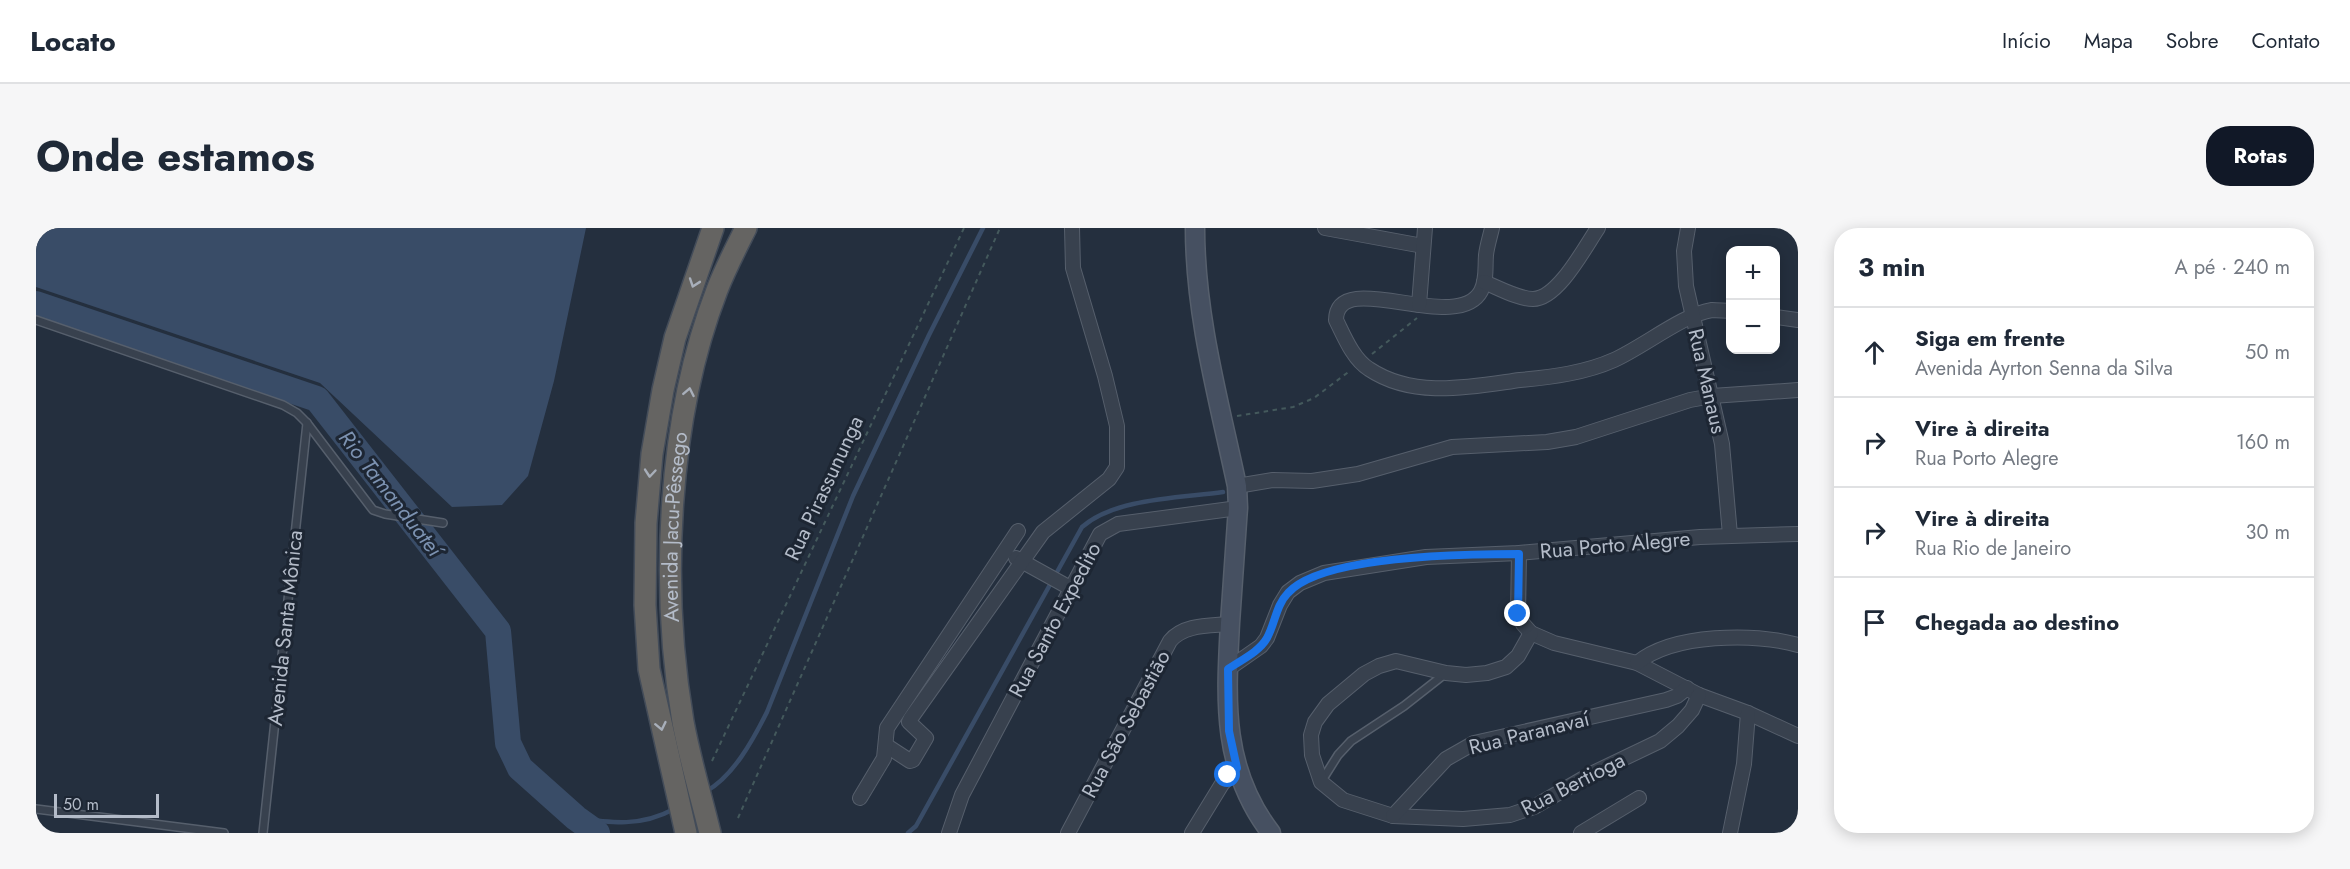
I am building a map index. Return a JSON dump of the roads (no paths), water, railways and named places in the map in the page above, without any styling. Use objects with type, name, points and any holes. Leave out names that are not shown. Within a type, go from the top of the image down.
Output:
[{"type":"highway","name":"Avenida Jacu-Pêssego","points":[[686,833],[649,669],[645,605],[646,523],[652,454],[663,390],[675,338],[713,228]]},
{"type":"highway","name":"Avenida Jacu-Pêssego","points":[[710,833],[684,724],[677,680],[671,605],[672,527],[678,456],[700,342],[717,289],[746,228]]},
{"type":"main road","points":[[1195,228],[1195,263],[1200,305],[1237,486],[1238,508],[1228,669],[1229,731],[1237,768],[1251,803],[1271,833]]},
{"type":"street","points":[[887,746],[913,760],[926,738],[911,726],[909,722],[911,718],[1042,532],[1109,479],[1117,467],[1117,426],[1105,376],[1073,268],[1072,228]]},
{"type":"street","points":[[1325,228],[1423,246]]},
{"type":"street","points":[[1425,228],[1423,246],[1425,306]]},
{"type":"street","points":[[1492,228],[1486,253],[1485,282],[1481,292],[1473,301],[1464,305],[1425,306],[1353,298],[1339,307],[1336,320],[1361,363],[1386,379],[1431,388],[1457,389],[1561,375],[1612,361],[1692,316],[1712,310],[1726,311]]},
{"type":"street","points":[[1485,282],[1527,298],[1542,298],[1562,280],[1598,228]]},
{"type":"street","name":"Rua Manaus","points":[[1688,228],[1684,251],[1686,286],[1722,444],[1730,535]]},
{"type":"street","points":[[1780,318],[1798,320]]},
{"type":"street","points":[[1237,486],[1274,480],[1312,481],[1358,474],[1452,447],[1547,442],[1576,437],[1690,400],[1712,396],[1798,390]]},
{"type":"street","name":"Rua Santo Expedito","points":[[949,833],[962,795],[1100,534],[1118,524],[1238,508]]},
{"type":"street","points":[[860,798],[879,770],[887,746],[887,728],[1018,531]]},
{"type":"street","name":"Rua Porto Alegre","points":[[1228,669],[1261,646],[1288,592],[1300,583],[1324,573],[1426,557],[1519,554],[1730,535],[1798,534]]},
{"type":"street","points":[[1005,553],[1072,589]]},
{"type":"street","points":[[1519,554],[1518,614],[1531,633],[1554,643],[1637,663],[1693,692],[1748,713],[1798,736]]},
{"type":"street","name":"Rua São Sebastião","points":[[1068,833],[1170,641],[1177,632],[1230,624]]},
{"type":"street","points":[[1321,782],[1312,755],[1311,735],[1315,722],[1328,704],[1364,674],[1396,661],[1446,673],[1466,675],[1487,673],[1506,667],[1518,656],[1531,633]]},
{"type":"street","points":[[1637,663],[1648,654],[1666,646],[1704,638],[1743,639],[1798,645]]},
{"type":"street","name":"Rua Paranavaí","points":[[1393,816],[1446,759],[1474,742],[1693,692]]},
{"type":"street","name":"Rua Bertioga","points":[[1321,782],[1343,800],[1393,816],[1486,818],[1510,815],[1534,807],[1591,774],[1659,741],[1678,726],[1692,710],[1693,692]]},
{"type":"street","points":[[1730,833],[1744,764],[1748,713]]},
{"type":"street","points":[[1192,833],[1222,784],[1237,768]]},
{"type":"street","points":[[1581,833],[1639,798]]},
{"type":"lane","points":[[36,320],[283,405],[297,413],[307,423],[373,510],[443,523]]},
{"type":"lane","name":"Avenida Santa Mônica","points":[[263,833],[307,423]]},
{"type":"lane","points":[[1321,782],[1338,755],[1351,741],[1404,706],[1446,673]]},
{"type":"lane","points":[[36,809],[224,833]]},
{"type":"water","points":[[36,228],[586,228],[554,381],[528,476],[502,505],[452,507],[320,383],[36,287]]},
{"type":"waterway","points":[[705,792],[725,777],[733,767],[749,746],[767,712],[853,496],[929,335],[983,228]]},
{"type":"waterway","name":"Rio Tamanduateí","points":[[36,304],[317,399],[498,631],[508,743],[520,768],[576,818],[597,833]]},
{"type":"waterway","points":[[908,833],[916,826],[1082,527],[1096,517],[1130,505],[1223,492]]},
{"type":"waterway","points":[[576,818],[614,822],[638,821],[650,819],[674,809]]}]
